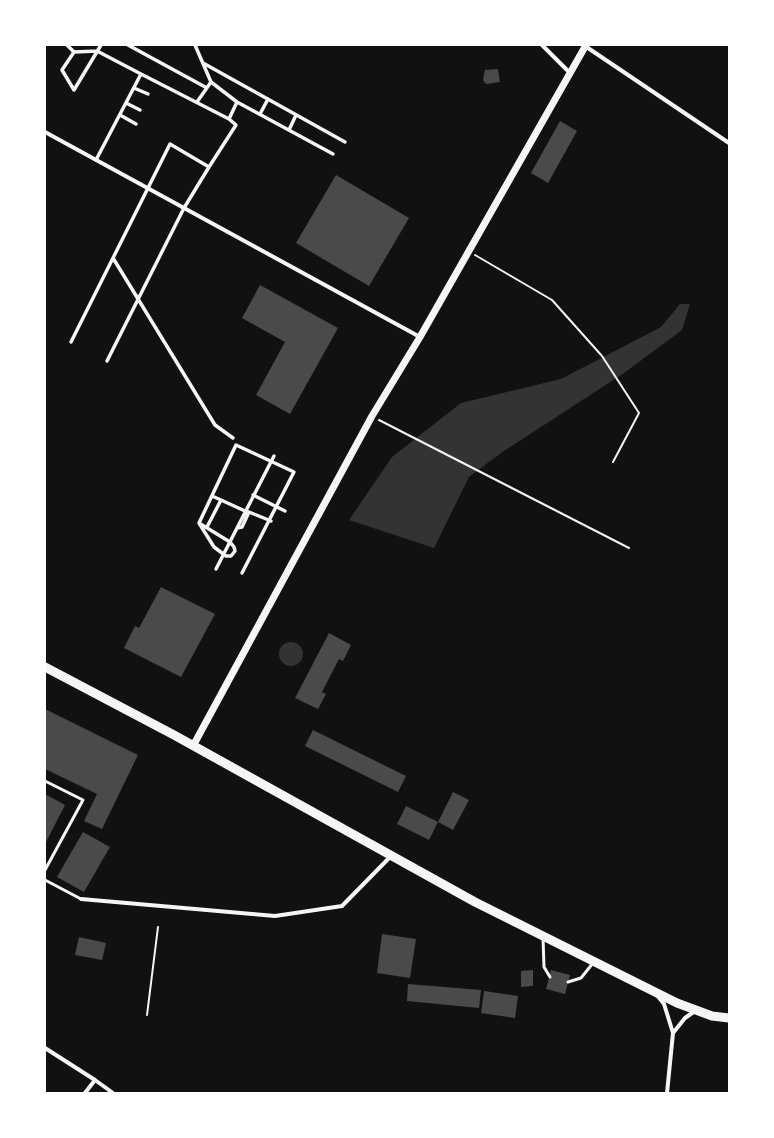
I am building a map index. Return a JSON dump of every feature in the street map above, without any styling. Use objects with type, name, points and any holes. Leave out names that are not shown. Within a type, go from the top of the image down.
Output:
[{"type":"main road","points":[[45,667],[193,746],[475,902],[696,1011],[729,1018]]},
{"type":"street","points":[[67,45],[74,52],[97,51],[229,119],[236,125],[184,208],[107,361]]},
{"type":"street","points":[[74,52],[62,70],[74,90],[100,45]]},
{"type":"street","points":[[128,45],[207,88]]},
{"type":"street","points":[[195,45],[211,82],[237,102],[334,154]]},
{"type":"street","points":[[542,45],[570,73]]},
{"type":"street","points":[[193,746],[372,416],[420,337],[586,45],[729,143]]},
{"type":"street","points":[[203,63],[345,142]]},
{"type":"street","points":[[96,160],[142,74]]},
{"type":"street","points":[[196,102],[211,82]]},
{"type":"street","points":[[134,88],[148,94]]},
{"type":"street","points":[[260,114],[268,99]]},
{"type":"street","points":[[229,119],[237,102]]},
{"type":"street","points":[[126,103],[140,110]]},
{"type":"street","points":[[120,115],[136,124]]},
{"type":"street","points":[[289,130],[296,115]]},
{"type":"street","points":[[45,132],[420,337]]},
{"type":"street","points":[[71,342],[149,189],[170,144],[209,167]]},
{"type":"street","points":[[113,258],[215,425],[233,438]]},
{"type":"street","points":[[199,522],[236,445],[294,472],[242,573]]},
{"type":"street","points":[[216,569],[274,456]]},
{"type":"street","points":[[254,495],[285,511]]},
{"type":"street","points":[[212,496],[245,511]]},
{"type":"street","points":[[207,527],[221,500]]},
{"type":"street","points":[[236,528],[242,527],[249,512],[271,521]]},
{"type":"street","points":[[199,522],[230,542],[234,547],[235,552],[231,556],[226,556],[214,547],[199,522]]},
{"type":"street","points":[[81,899],[275,916],[342,906],[391,856]]},
{"type":"street","points":[[654,991],[664,1004],[674,1033],[667,1093]]},
{"type":"street","points":[[674,1033],[685,1018],[696,1011]]},
{"type":"street","points":[[45,1048],[113,1093]]},
{"type":"street","points":[[85,1093],[94,1080]]},
{"type":"lane","points":[[45,781],[83,800],[45,870]]},
{"type":"lane","points":[[45,880],[81,899]]},
{"type":"lane","points":[[543,936],[544,967],[550,976]]},
{"type":"lane","points":[[568,982],[581,978],[594,962]]},
{"type":"path","points":[[469,251],[552,300],[602,356],[639,412],[614,462]]},
{"type":"path","points":[[372,416],[629,548]]},
{"type":"path","points":[[147,1014],[158,927]]},
{"type":"shaded area","points":[[680,304],[690,304],[682,330],[624,373],[501,453],[469,477],[434,548],[349,520],[392,457],[461,403],[561,379],[661,327]]},
{"type":"shaded area","points":[[291,642],[296,643],[302,649],[302,659],[296,665],[291,666],[286,665],[280,659],[279,654],[280,649],[286,643]]},
{"type":"building","points":[[498,69],[500,82],[486,84],[483,80],[485,70]]},
{"type":"building","points":[[560,121],[577,131],[548,183],[531,173]]},
{"type":"building","points":[[336,175],[409,218],[369,286],[296,243]]},
{"type":"building","points":[[260,285],[338,328],[290,414],[256,395],[285,342],[242,318]]},
{"type":"building","points":[[161,587],[215,614],[181,677],[124,648],[135,626],[139,628]]},
{"type":"building","points":[[329,633],[351,645],[343,661],[339,659],[322,692],[326,694],[318,709],[295,698]]},
{"type":"building","points":[[45,709],[138,755],[102,829],[84,821],[97,794],[45,769]]},
{"type":"building","points":[[313,730],[406,776],[398,792],[305,746]]},
{"type":"building","points":[[453,792],[469,800],[453,830],[438,822]]},
{"type":"building","points":[[45,794],[65,805],[45,844]]},
{"type":"building","points":[[406,806],[438,822],[429,840],[397,824]]},
{"type":"building","points":[[83,832],[110,847],[84,892],[57,877]]},
{"type":"building","points":[[382,934],[416,939],[410,978],[377,973]]},
{"type":"building","points":[[79,937],[106,943],[102,960],[75,955]]},
{"type":"building","points":[[533,970],[533,986],[521,987],[521,971]]},
{"type":"building","points":[[551,970],[570,975],[565,994],[546,989]]},
{"type":"building","points":[[408,984],[481,990],[479,1008],[407,1001]]},
{"type":"building","points":[[484,991],[518,996],[515,1018],[481,1013]]}]
